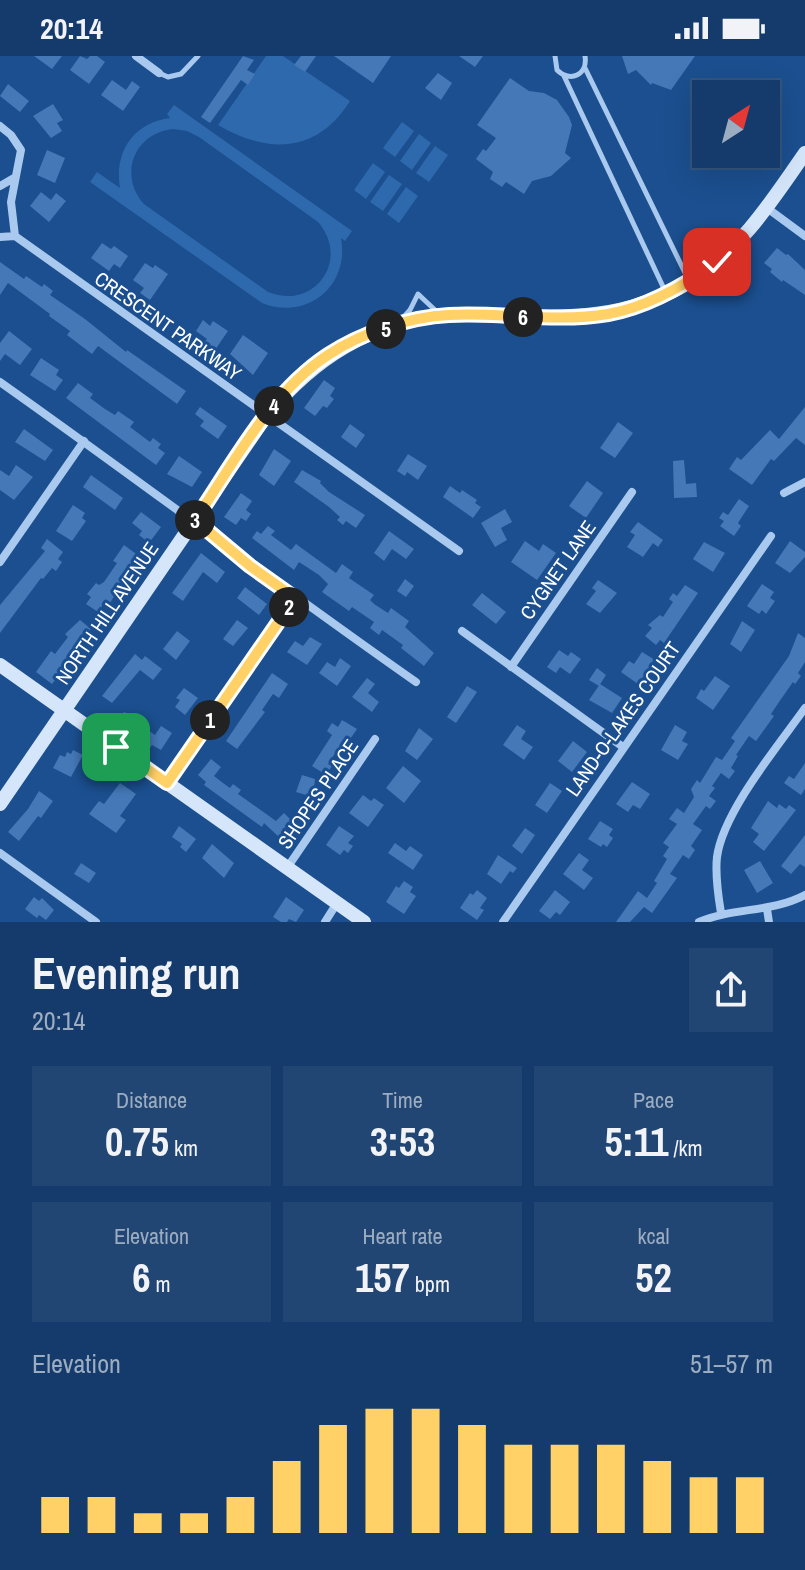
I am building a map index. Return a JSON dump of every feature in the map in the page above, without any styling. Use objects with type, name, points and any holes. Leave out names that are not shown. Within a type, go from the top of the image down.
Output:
[{"type":"street","points":[[136,56],[159,73]]},
{"type":"street","points":[[0,126],[21,150],[20,164],[14,178],[11,220],[15,236],[0,237]]},
{"type":"street","name":"NORTH HILL AVENUE","points":[[0,804],[266,416],[306,372],[330,354],[394,326],[448,315],[583,316],[630,309],[666,294],[717,262],[748,231],[805,153]]},
{"type":"street","points":[[0,186],[14,178]]},
{"type":"street","points":[[767,208],[805,236]]},
{"type":"street","name":"CRESCENT PARKWAY","points":[[15,236],[459,551]]},
{"type":"street","points":[[0,382],[195,520],[250,566],[416,682]]},
{"type":"street","points":[[0,562],[84,441]]},
{"type":"street","points":[[784,493],[805,482]]},
{"type":"street","name":"CYGNET LANE","points":[[511,667],[632,492]]},
{"type":"street","name":"LAND-O-LAKES COURT","points":[[503,922],[771,536]]},
{"type":"street","points":[[167,783],[295,598]]},
{"type":"street","points":[[462,631],[623,747]]},
{"type":"street","points":[[0,665],[364,922]]},
{"type":"street","points":[[721,913],[717,893],[717,856],[727,827],[751,785],[805,708]]},
{"type":"street","name":"SHOPES PLACE","points":[[287,868],[375,739]]},
{"type":"street","points":[[0,853],[96,922]]},
{"type":"street","points":[[699,922],[721,913],[767,909],[805,895]]},
{"type":"street","points":[[325,922],[337,903]]},
{"type":"street","points":[[767,909],[769,922]]},
{"type":"lane","points":[[159,73],[168,77],[181,74],[198,56]]},
{"type":"lane","points":[[555,56],[555,67],[564,76],[666,294]]},
{"type":"lane","points":[[585,56],[585,68],[689,282]]},
{"type":"lane","points":[[564,76],[576,76],[585,68]]},
{"type":"lane","points":[[394,326],[410,310],[418,294],[432,310],[448,315]]},
{"type":"shaded area","points":[[266,56],[283,56],[350,101],[322,131],[307,140],[290,144],[255,141],[218,125]]},
{"type":"shaded area","points":[[174,105],[352,231],[345,241],[341,238],[339,271],[322,295],[295,307],[262,303],[90,182],[97,172],[120,188],[120,163],[129,141],[146,126],[170,118],[167,114]],"holes":[[[173,129],[187,131],[318,222],[331,252],[329,266],[313,288],[285,296],[268,292],[144,204],[132,181],[134,157],[148,138],[159,132]]]},
{"type":"shaded area","points":[[402,122],[414,131],[395,157],[383,148]]},
{"type":"shaded area","points":[[419,134],[431,143],[412,170],[400,161]]},
{"type":"shaded area","points":[[435,146],[448,155],[429,182],[416,173]]},
{"type":"shaded area","points":[[373,163],[385,172],[366,199],[354,190]]},
{"type":"shaded area","points":[[389,175],[402,184],[383,211],[370,202]]},
{"type":"shaded area","points":[[406,187],[418,196],[399,223],[387,214]]},
{"type":"building","points":[[34,56],[62,56],[52,69]]},
{"type":"building","points":[[80,56],[87,59],[97,56],[105,62],[89,84],[70,70]]},
{"type":"building","points":[[243,56],[254,60],[247,70],[255,74],[248,85],[241,80],[210,123],[201,117]]},
{"type":"building","points":[[301,56],[316,56],[305,72],[294,65]]},
{"type":"building","points":[[334,56],[391,56],[373,83]]},
{"type":"building","points":[[459,56],[483,56],[475,67]]},
{"type":"building","points":[[622,56],[695,56],[671,90],[651,85],[636,70],[628,74]]},
{"type":"building","points":[[438,73],[452,83],[441,100],[425,88]]},
{"type":"building","points":[[510,78],[529,91],[544,93],[557,100],[572,125],[565,153],[571,158],[551,176],[532,181],[524,194],[506,182],[502,187],[490,179],[493,172],[476,159],[496,138],[477,125]]},
{"type":"building","points":[[112,80],[126,90],[132,81],[140,87],[123,111],[101,95]]},
{"type":"building","points":[[8,84],[29,101],[20,112],[0,96]]},
{"type":"building","points":[[53,104],[63,120],[57,123],[62,131],[51,138],[33,116]]},
{"type":"building","points":[[47,150],[65,158],[55,183],[37,175]]},
{"type":"building","points":[[41,192],[51,200],[56,193],[66,201],[49,222],[30,206]]},
{"type":"building","points":[[102,243],[111,249],[114,246],[128,256],[120,268],[114,264],[109,271],[91,258]]},
{"type":"building","points":[[777,248],[805,270],[805,295],[782,282],[764,263]]},
{"type":"building","points":[[0,262],[24,279],[26,276],[42,287],[44,284],[53,291],[50,295],[126,352],[186,391],[177,404],[98,346],[92,354],[67,335],[70,331],[50,314],[8,283],[0,295]]},
{"type":"building","points":[[145,263],[153,268],[155,265],[168,274],[150,300],[140,293],[144,288],[133,280]]},
{"type":"building","points":[[203,320],[210,326],[213,321],[228,331],[215,350],[204,343],[207,339],[196,331]]},
{"type":"building","points":[[9,331],[32,349],[20,365],[5,354],[0,361],[0,343]]},
{"type":"building","points":[[243,335],[268,353],[253,375],[230,354]]},
{"type":"building","points":[[41,358],[59,370],[56,375],[63,380],[55,391],[30,375]]},
{"type":"building","points":[[324,380],[335,388],[330,396],[334,399],[315,416],[304,408]]},
{"type":"building","points":[[78,383],[93,394],[90,398],[115,415],[118,411],[134,422],[130,427],[150,442],[153,438],[161,444],[158,448],[165,453],[156,465],[66,398]]},
{"type":"building","points":[[200,407],[227,426],[218,439],[200,426],[204,421],[195,414]]},
{"type":"building","points":[[805,407],[805,445],[796,438],[774,461],[771,459],[752,485],[729,469],[737,457],[741,460],[770,430],[779,439]]},
{"type":"building","points":[[618,422],[633,433],[615,458],[600,448]]},
{"type":"building","points":[[350,424],[365,435],[356,448],[341,437]]},
{"type":"building","points":[[24,429],[53,450],[45,461],[15,442]]},
{"type":"building","points":[[274,449],[291,461],[274,486],[259,475]]},
{"type":"building","points":[[408,454],[427,466],[418,480],[407,472],[405,476],[397,471]]},
{"type":"building","points":[[179,456],[202,472],[192,487],[167,474]]},
{"type":"building","points":[[684,460],[686,484],[696,483],[697,497],[674,498],[673,461]]},
{"type":"building","points":[[16,465],[33,477],[14,500],[0,490],[0,470],[9,476]]},
{"type":"building","points":[[302,470],[365,515],[356,528],[346,521],[343,525],[337,520],[340,517],[329,507],[294,482]]},
{"type":"building","points":[[91,475],[123,498],[115,510],[83,487]]},
{"type":"building","points":[[587,481],[603,493],[586,518],[569,506]]},
{"type":"building","points":[[450,486],[477,500],[475,503],[481,507],[473,518],[443,497]]},
{"type":"building","points":[[241,493],[252,501],[246,510],[251,514],[246,521],[241,518],[236,525],[224,517]]},
{"type":"building","points":[[739,499],[749,506],[734,536],[720,526],[724,521],[719,518],[723,512],[728,515]]},
{"type":"building","points":[[73,505],[85,513],[82,518],[86,521],[72,541],[56,531]]},
{"type":"building","points":[[505,509],[512,522],[501,528],[507,540],[495,547],[481,523]]},
{"type":"building","points":[[141,512],[161,527],[149,543],[139,535],[142,531],[132,523]]},
{"type":"building","points":[[638,522],[663,540],[658,547],[653,543],[643,557],[627,547],[635,535],[630,532]]},
{"type":"building","points":[[268,526],[275,531],[271,535],[291,550],[296,544],[336,573],[342,564],[353,572],[349,578],[374,595],[370,600],[374,604],[388,613],[391,608],[409,621],[405,627],[434,653],[424,666],[382,630],[379,635],[370,628],[374,622],[352,607],[349,611],[322,592],[328,584],[319,575],[299,562],[294,570],[252,538],[257,531],[261,534]]},
{"type":"building","points":[[389,531],[414,549],[406,559],[392,549],[384,561],[374,553]]},
{"type":"building","points":[[47,539],[63,552],[58,559],[62,562],[56,571],[52,568],[41,578],[0,633],[0,605],[45,551],[41,548]]},
{"type":"building","points":[[525,541],[539,551],[543,544],[556,553],[537,580],[511,562]]},
{"type":"building","points":[[790,541],[805,552],[805,557],[790,573],[775,563]]},
{"type":"building","points":[[704,542],[725,553],[713,572],[693,559]]},
{"type":"building","points":[[124,545],[139,556],[110,603],[106,600],[98,612],[86,604],[91,597],[87,594],[96,583],[104,582],[117,563],[113,561]]},
{"type":"building","points":[[201,553],[225,572],[217,583],[203,572],[183,601],[172,593]]},
{"type":"building","points":[[405,579],[414,586],[406,597],[397,591]]},
{"type":"building","points":[[598,580],[617,593],[600,613],[586,604],[596,591],[592,588]]},
{"type":"building","points":[[762,584],[774,592],[770,598],[775,601],[766,614],[762,610],[759,614],[747,606]]},
{"type":"building","points":[[685,585],[698,593],[664,643],[660,640],[656,645],[645,636],[652,628],[648,625],[660,615],[663,617],[673,602],[669,599],[673,593],[677,596]]},
{"type":"building","points":[[245,587],[267,604],[259,615],[237,598]]},
{"type":"building","points":[[482,593],[506,612],[496,624],[472,605]]},
{"type":"building","points":[[80,620],[91,629],[87,634],[89,636],[52,684],[36,672],[51,651],[55,654],[68,637],[65,634]]},
{"type":"building","points":[[237,620],[248,628],[233,646],[223,639]]},
{"type":"building","points":[[742,621],[755,630],[741,652],[730,644]]},
{"type":"building","points":[[177,631],[190,641],[176,660],[163,649]]},
{"type":"building","points":[[798,633],[805,638],[805,662],[798,673],[801,676],[779,702],[771,714],[774,716],[756,741],[749,736],[736,755],[731,768],[735,771],[729,779],[721,773],[712,786],[715,788],[709,796],[716,801],[710,809],[706,806],[693,824],[702,830],[691,846],[695,850],[689,859],[683,855],[670,874],[677,878],[652,913],[644,907],[630,922],[616,922],[638,891],[647,898],[657,883],[654,881],[667,859],[663,856],[669,847],[663,843],[677,824],[669,819],[677,808],[684,813],[694,797],[691,789],[697,780],[700,783],[716,757],[722,760],[735,741],[731,738],[789,656]]},
{"type":"building","points":[[310,637],[322,644],[307,665],[287,652],[295,641],[303,646]]},
{"type":"building","points":[[559,650],[568,656],[571,652],[581,659],[570,674],[560,667],[556,673],[547,667]]},
{"type":"building","points":[[642,652],[655,660],[638,684],[621,672],[629,661],[634,664]]},
{"type":"building","points":[[135,654],[142,660],[145,656],[162,669],[153,680],[140,670],[112,703],[102,696]]},
{"type":"building","points":[[340,658],[351,666],[337,686],[319,673],[327,662],[335,667]]},
{"type":"building","points":[[597,668],[606,675],[599,686],[589,680]]},
{"type":"building","points":[[272,673],[288,684],[279,698],[273,694],[262,710],[265,712],[237,749],[226,741]]},
{"type":"building","points":[[715,676],[730,686],[713,710],[696,698]]},
{"type":"building","points":[[367,678],[375,684],[368,693],[379,702],[372,712],[352,697]]},
{"type":"building","points":[[600,684],[622,698],[612,713],[589,700]]},
{"type":"building","points":[[467,686],[477,692],[456,723],[447,717]]},
{"type":"building","points":[[184,688],[198,698],[185,715],[175,707],[180,700],[176,698]]},
{"type":"building","points":[[124,712],[141,720],[138,723],[155,735],[161,726],[172,733],[161,750],[152,745],[150,748],[116,724]]},
{"type":"building","points":[[342,720],[357,729],[344,748],[340,746],[328,764],[332,766],[326,775],[312,766],[332,735],[327,731],[332,723],[338,727]]},
{"type":"building","points":[[517,725],[526,731],[521,739],[533,747],[524,760],[503,745]]},
{"type":"building","points":[[675,725],[687,732],[682,741],[688,744],[678,760],[661,750]]},
{"type":"building","points":[[419,728],[433,739],[417,760],[405,751]]},
{"type":"building","points":[[573,741],[587,752],[572,772],[558,761]]},
{"type":"building","points":[[73,750],[83,755],[71,777],[53,768],[60,755],[65,757],[67,752],[71,754]]},
{"type":"building","points":[[211,759],[221,767],[214,776],[223,783],[230,788],[233,784],[241,790],[238,794],[276,821],[284,813],[294,823],[280,838],[264,823],[262,827],[204,785],[206,782],[198,775]]},
{"type":"building","points":[[805,763],[805,789],[801,795],[784,783],[789,776],[794,779]]},
{"type":"building","points":[[403,766],[421,781],[404,803],[386,788]]},
{"type":"building","points":[[302,775],[315,779],[313,797],[296,792]]},
{"type":"building","points":[[632,782],[650,794],[640,809],[633,805],[628,812],[616,804]]},
{"type":"building","points":[[120,783],[136,794],[120,816],[126,820],[116,833],[89,814],[99,801],[104,804]]},
{"type":"building","points":[[550,783],[562,791],[547,813],[535,805]]},
{"type":"building","points":[[39,791],[53,801],[19,841],[8,832]]},
{"type":"building","points":[[363,795],[384,805],[368,827],[349,813]]},
{"type":"building","points":[[768,801],[777,808],[779,804],[786,809],[789,805],[796,810],[764,851],[753,842],[759,834],[751,828]]},
{"type":"building","points":[[600,821],[613,829],[609,835],[613,838],[607,847],[588,839]]},
{"type":"building","points":[[179,826],[196,839],[186,852],[180,847],[182,844],[172,837]]},
{"type":"building","points":[[339,826],[354,836],[348,843],[353,846],[348,853],[344,850],[340,855],[326,845]]},
{"type":"building","points":[[525,828],[535,835],[522,854],[512,846]]},
{"type":"building","points":[[805,835],[805,867],[800,864],[791,874],[781,866]]},
{"type":"building","points":[[395,843],[406,851],[410,846],[423,855],[413,870],[388,853]]},
{"type":"building","points":[[212,844],[234,863],[224,878],[202,858]]},
{"type":"building","points":[[579,853],[589,860],[582,870],[593,878],[584,890],[563,874]]},
{"type":"building","points":[[498,855],[517,868],[513,873],[510,871],[501,884],[487,874]]},
{"type":"building","points":[[760,861],[773,883],[757,893],[744,870]]},
{"type":"building","points":[[81,863],[96,873],[89,883],[74,874]]},
{"type":"building","points":[[404,881],[413,887],[410,892],[416,896],[404,914],[386,902],[396,886],[399,888]]},
{"type":"building","points":[[477,890],[487,898],[477,920],[460,908],[470,893],[473,895]]},
{"type":"building","points":[[555,890],[570,902],[560,915],[556,912],[550,919],[539,911]]},
{"type":"building","points":[[34,897],[39,901],[42,898],[54,910],[46,920],[39,915],[37,918],[25,909]]},
{"type":"building","points":[[286,897],[304,910],[296,922],[289,919],[281,922],[273,917]]},
{"type":"route","points":[[116,747],[167,783],[295,598],[250,566],[195,520],[266,416],[306,372],[330,354],[364,337],[414,320],[448,315],[583,316],[630,309],[689,282],[717,262]]}]
